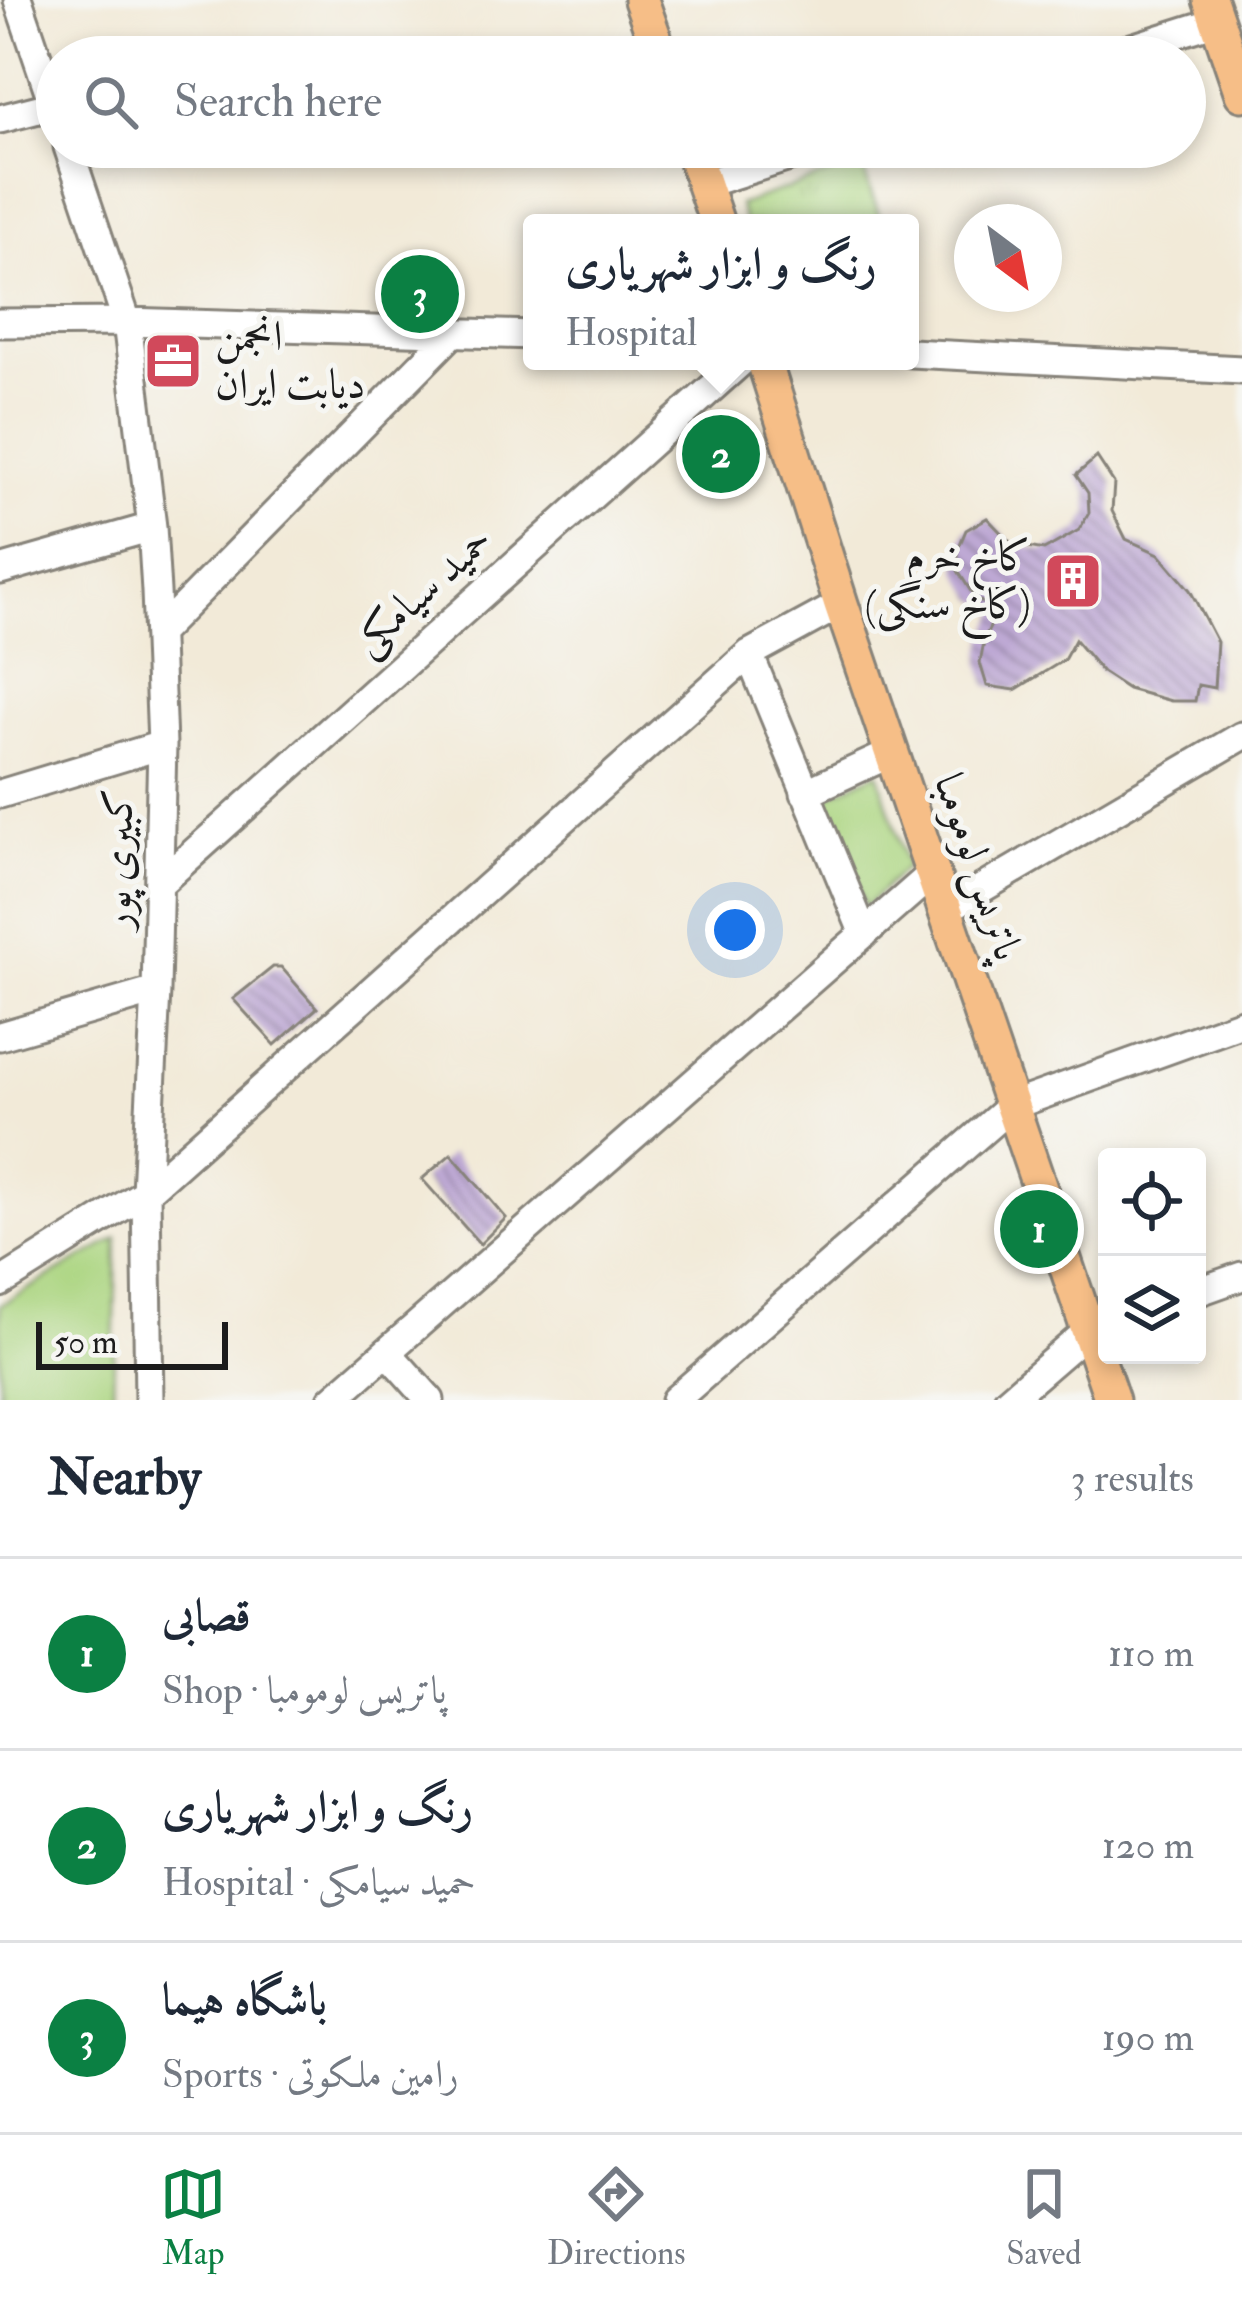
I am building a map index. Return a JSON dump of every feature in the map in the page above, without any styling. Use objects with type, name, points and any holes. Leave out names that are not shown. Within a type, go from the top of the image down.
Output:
[{"type":"main road","points":[[641,0],[654,36]]},
{"type":"main road","points":[[1213,10],[1242,94]]},
{"type":"main road","points":[[698,168],[714,214]]},
{"type":"main road","name":"پاتریس لومومبا","points":[[767,370],[1012,1106],[1097,1327],[1112,1400]]},
{"type":"street","points":[[18,0],[36,54]]},
{"type":"street","points":[[1152,36],[1213,10]]},
{"type":"street","points":[[0,119],[36,113]]},
{"type":"street","name":"کبیری پور","points":[[75,168],[127,322],[152,527],[159,632],[163,745],[146,1192],[148,1400]]},
{"type":"street","points":[[704,184],[755,168]]},
{"type":"street","points":[[0,322],[523,334]]},
{"type":"street","points":[[159,632],[455,331]]},
{"type":"street","points":[[919,353],[1242,370]]},
{"type":"street","name":"حمید سیامکی","points":[[160,883],[732,370]]},
{"type":"street","points":[[0,570],[152,527]]},
{"type":"street","points":[[0,1283],[146,1192],[749,654],[841,604]]},
{"type":"street","points":[[749,654],[864,934]]},
{"type":"street","points":[[945,910],[1242,736]]},
{"type":"street","points":[[0,794],[163,745]]},
{"type":"street","points":[[805,793],[892,753]]},
{"type":"street","points":[[332,1400],[932,874]]},
{"type":"street","points":[[0,1036],[156,992]]},
{"type":"street","points":[[692,1395],[1012,1106],[1242,1023]]},
{"type":"street","points":[[1206,1289],[1242,1276]]},
{"type":"street","points":[[1008,1400],[1097,1327]]},
{"type":"street","points":[[387,1352],[430,1400]]},
{"type":"green space","points":[[846,168],[863,168],[879,214],[742,214],[739,205]]},
{"type":"green space","points":[[878,772],[907,866],[865,907],[825,798]]},
{"type":"green space","points":[[117,1238],[113,1400],[0,1400],[0,1305]]},
{"type":"building","name":"کاخ خرم (کاخ سنگی)","points":[[1097,457],[1114,483],[1112,511],[1126,539],[1159,554],[1190,590],[1217,642],[1214,688],[1198,685],[1195,701],[1171,701],[1128,689],[1102,672],[1075,640],[1064,660],[1015,690],[987,686],[980,663],[985,637],[998,611],[975,598],[958,571],[958,549],[966,530],[987,518],[1012,544],[1044,550],[1079,530],[1089,513],[1088,493],[1076,475]]},
{"type":"building","points":[[273,967],[281,967],[317,1008],[275,1045],[233,999]]},
{"type":"building","points":[[451,1154],[506,1218],[480,1244],[422,1179]]},
{"type":"place","name":"باشگاه هیما","points":[[420,294]]},
{"type":"place","name":"انجمن دیابت ایران","points":[[173,361]]},
{"type":"place","name":"رنگ و ابزار شهریاری","points":[[721,454]]},
{"type":"place","name":"کاخ خرم (کاخ سنگی)","points":[[1073,581]]},
{"type":"place","name":"قصابی","points":[[1039,1229]]}]
